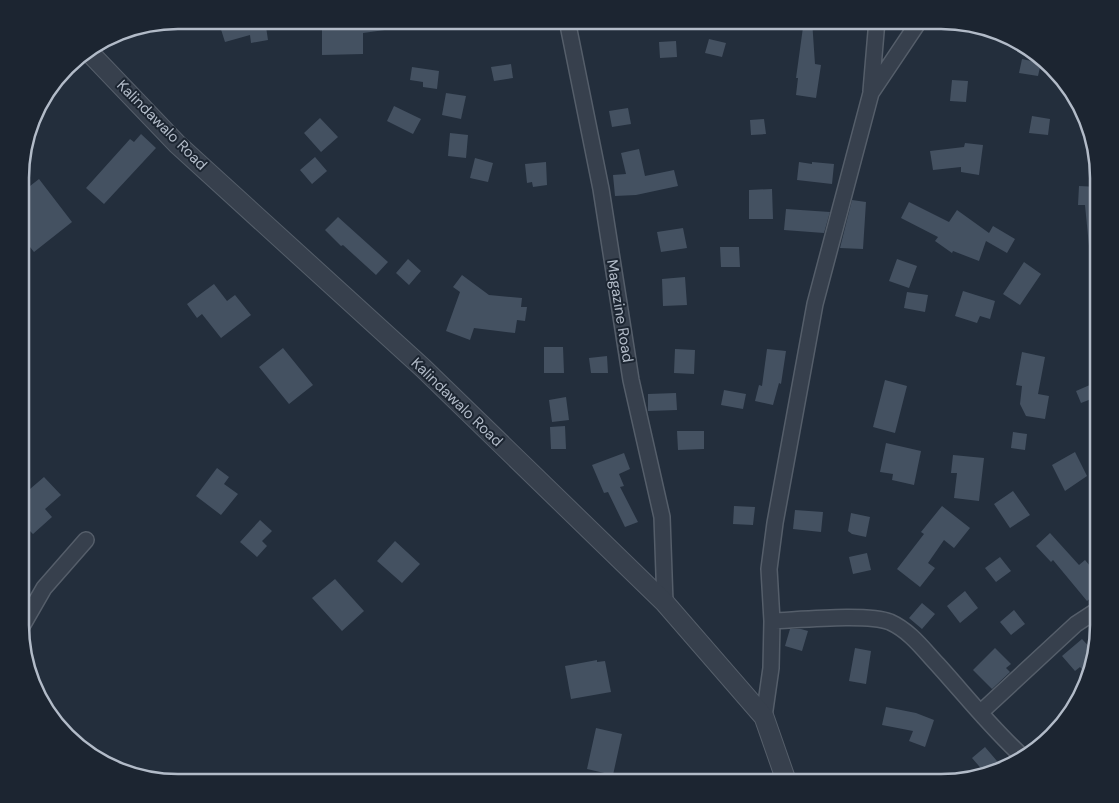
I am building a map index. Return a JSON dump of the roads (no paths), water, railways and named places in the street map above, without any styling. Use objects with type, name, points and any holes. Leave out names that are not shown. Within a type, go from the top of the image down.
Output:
[{"type":"street","name":"Magazine Road","points":[[569,29],[601,189],[631,380],[662,517],[665,603]]},
{"type":"street","points":[[764,717],[771,668],[772,620],[769,569],[775,523],[815,304],[871,93],[876,29]]},
{"type":"street","points":[[871,93],[914,29]]},
{"type":"street","name":"Kalindawalo Road","points":[[93,56],[177,144],[423,368],[665,603],[764,717],[784,774]]},
{"type":"street","points":[[29,614],[44,588],[86,540]]},
{"type":"street","points":[[981,712],[1076,624],[1090,615]]},
{"type":"street","points":[[772,620],[861,618],[888,621],[908,633],[1018,752]]}]
